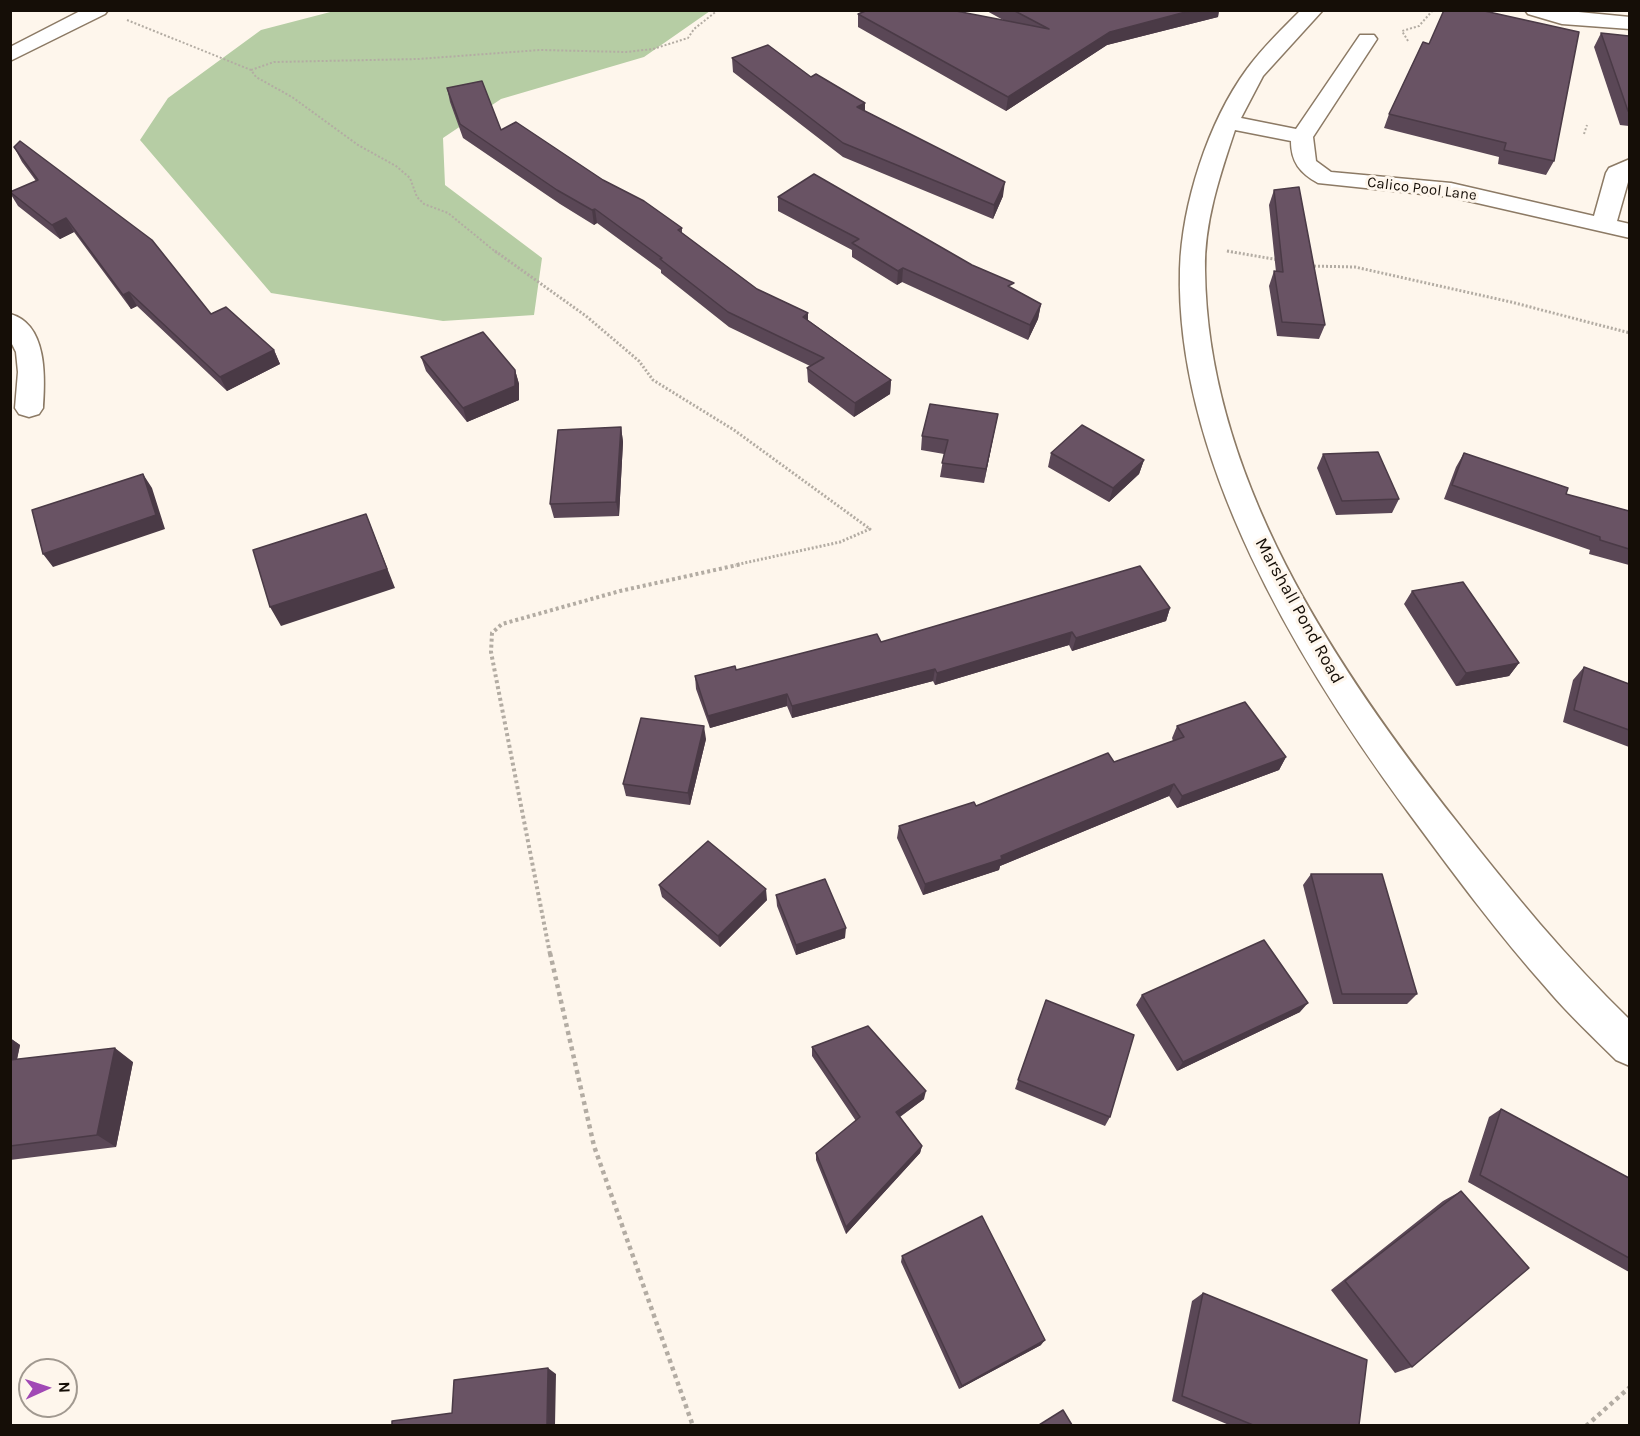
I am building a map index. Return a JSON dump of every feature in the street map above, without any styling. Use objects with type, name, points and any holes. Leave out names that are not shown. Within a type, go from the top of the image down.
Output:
[{"type":"street","points":[[10,55],[98,10]]},
{"type":"street","name":"Marshall Pond Road","points":[[1313,10],[1283,38],[1254,74],[1210,161],[1198,203],[1193,247],[1193,297],[1197,344],[1206,391],[1245,510],[1277,578],[1309,636],[1369,734],[1471,868],[1563,981],[1629,1047]]},
{"type":"street","points":[[1535,10],[1562,18],[1629,23]]},
{"type":"street","points":[[1228,122],[1302,136],[1367,39]]},
{"type":"street","name":"Calico Pool Lane","points":[[1302,136],[1301,156],[1310,170],[1326,177],[1451,190],[1629,231]]},
{"type":"street","points":[[1604,224],[1617,173],[1629,166]]},
{"type":"street","points":[[10,322],[23,334],[30,350],[32,369],[29,408]]},
{"type":"path","points":[[251,69],[274,62],[418,59],[540,50],[653,49],[688,38],[718,10]]},
{"type":"path","points":[[1407,41],[1402,31],[1419,26],[1433,10]]},
{"type":"path","points":[[123,19],[251,69],[256,77],[292,97],[358,145],[396,166],[410,178],[417,197],[424,204],[448,213],[505,259],[585,316],[639,362],[653,380],[734,430],[870,529],[840,542],[589,599],[502,624],[492,633],[491,652],[538,906],[594,1146],[693,1425]]},
{"type":"path","points":[[1584,134],[1587,125]]},
{"type":"path","points":[[1227,251],[1282,261]]},
{"type":"path","points":[[1304,265],[1355,267],[1511,302],[1629,333]]},
{"type":"path","points":[[1586,1425],[1629,1387]]},
{"type":"green space","points":[[338,10],[710,11],[644,57],[501,99],[443,138],[445,185],[542,258],[534,315],[443,321],[271,293],[140,140],[168,98],[261,30]]},
{"type":"building","points":[[868,10],[951,10],[1049,29],[1013,10],[1193,10],[1110,32],[1008,97],[858,14]]},
{"type":"building","points":[[1444,10],[1480,10],[1579,32],[1554,161],[1504,150],[1506,143],[1389,114],[1423,42],[1429,44]]},
{"type":"building","points":[[1601,33],[1629,36],[1629,111],[1628,111]]},
{"type":"building","points":[[768,45],[811,77],[816,74],[865,103],[857,107],[1005,182],[994,205],[843,143],[732,58]]},
{"type":"building","points":[[482,81],[501,130],[516,122],[603,180],[644,201],[682,228],[678,230],[757,289],[808,313],[803,317],[891,380],[855,403],[807,368],[824,358],[728,312],[660,259],[662,258],[595,209],[592,210],[557,190],[460,124],[447,88]]},
{"type":"building","points":[[20,141],[152,240],[211,314],[226,307],[274,350],[220,377],[129,292],[123,295],[66,218],[52,225],[10,192],[38,180],[14,147]]},
{"type":"building","points":[[814,174],[972,265],[1014,283],[1008,286],[1041,304],[1030,325],[903,268],[898,271],[852,243],[859,239],[778,197]]},
{"type":"building","points":[[1299,187],[1325,325],[1282,322],[1274,271],[1283,272],[1274,190]]},
{"type":"building","points":[[483,332],[515,370],[515,386],[463,408],[421,357]]},
{"type":"building","points":[[930,404],[998,414],[986,469],[942,463],[948,440],[922,436]]},
{"type":"building","points":[[1082,425],[1144,460],[1113,488],[1051,453]]},
{"type":"building","points":[[621,427],[616,502],[550,504],[558,430]]},
{"type":"building","points":[[1378,452],[1399,499],[1342,501],[1323,454]]},
{"type":"building","points":[[1464,453],[1568,488],[1566,494],[1629,511],[1629,549],[1452,485]]},
{"type":"building","points":[[143,474],[156,515],[43,554],[32,510]]},
{"type":"building","points":[[366,514],[387,569],[270,607],[253,550]]},
{"type":"building","points":[[1140,566],[1170,608],[1076,638],[1072,632],[937,673],[935,669],[792,706],[787,694],[708,716],[695,676],[735,666],[736,670],[877,634],[881,642]]},
{"type":"building","points":[[1463,582],[1519,663],[1466,673],[1412,591]]},
{"type":"building","points":[[1584,667],[1629,684],[1629,730],[1574,710]]},
{"type":"building","points":[[1245,702],[1286,757],[1182,796],[1174,784],[1001,856],[1002,859],[925,884],[899,826],[974,802],[976,806],[1108,753],[1114,762],[1184,737],[1177,726]]},
{"type":"building","points":[[641,718],[704,726],[688,793],[623,784]]},
{"type":"building","points":[[708,841],[766,889],[718,936],[659,885]]},
{"type":"building","points":[[1311,874],[1382,874],[1417,994],[1342,994]]},
{"type":"building","points":[[825,879],[846,928],[796,945],[776,895]]},
{"type":"building","points":[[1264,940],[1308,1003],[1183,1062],[1142,995]]},
{"type":"building","points":[[1046,1000],[1134,1035],[1110,1117],[1018,1080]]},
{"type":"building","points":[[868,1026],[926,1091],[896,1112],[922,1146],[846,1227],[816,1153],[860,1117],[812,1047]]},
{"type":"building","points":[[115,1048],[97,1135],[10,1146],[10,1060]]},
{"type":"building","points":[[1501,1109],[1629,1178],[1629,1258],[1480,1175]]},
{"type":"building","points":[[1461,1191],[1529,1268],[1412,1367],[1345,1281]]},
{"type":"building","points":[[982,1216],[1045,1340],[962,1386],[902,1256]]},
{"type":"building","points":[[1203,1293],[1367,1360],[1359,1425],[1253,1425],[1182,1396]]},
{"type":"building","points":[[548,1368],[547,1425],[392,1425],[392,1421],[452,1413],[454,1380]]},
{"type":"building","points":[[1063,1410],[1072,1425],[1039,1425]]}]
